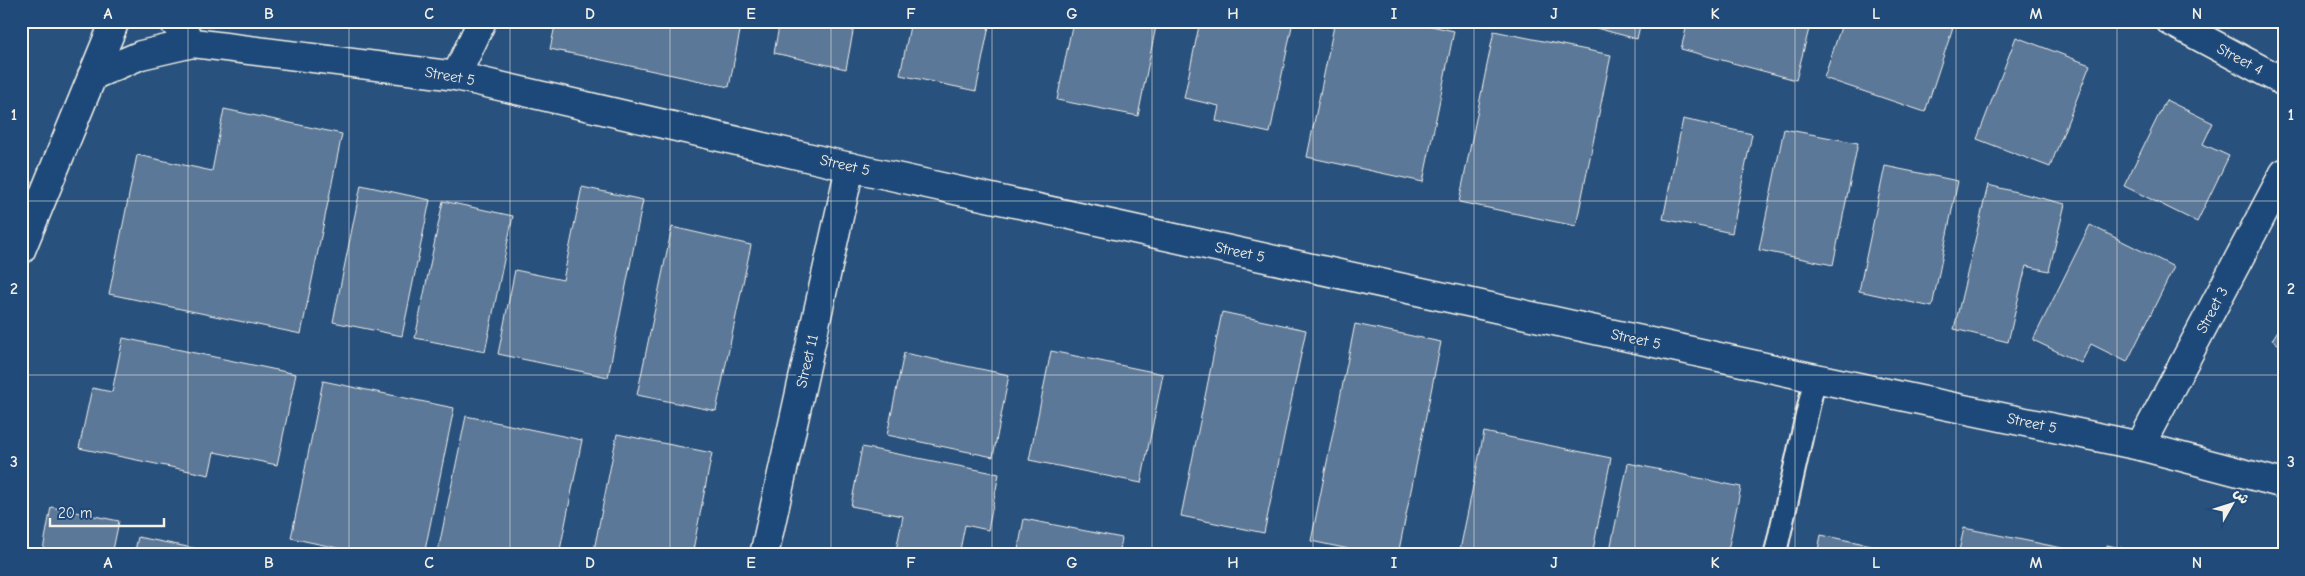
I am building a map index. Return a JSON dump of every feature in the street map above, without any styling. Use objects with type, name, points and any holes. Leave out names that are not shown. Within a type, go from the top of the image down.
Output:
[{"type":"street","points":[[21,250],[115,21]]},
{"type":"street","points":[[173,21],[193,43]]},
{"type":"street","points":[[456,76],[482,21]]},
{"type":"street","name":"Street 4","points":[[2170,21],[2284,82]]},
{"type":"street","name":"Street 5","points":[[92,76],[141,55],[193,43],[456,76],[850,167],[1815,378],[2140,446],[2284,484]]},
{"type":"street","name":"Street 11","points":[[764,555],[850,167]]},
{"type":"street","name":"Street 3","points":[[2140,446],[2284,173]]},
{"type":"lane","points":[[1775,555],[1815,378]]},
{"type":"building","points":[[556,21],[742,21],[729,87],[550,49]]},
{"type":"building","points":[[780,21],[855,21],[846,69],[774,53]]},
{"type":"building","points":[[911,21],[990,21],[976,91],[900,75]]},
{"type":"building","points":[[1073,21],[1157,21],[1138,116],[1057,100]]},
{"type":"building","points":[[1200,21],[1293,21],[1270,133],[1216,121],[1219,106],[1184,98]]},
{"type":"building","points":[[1335,21],[1409,21],[1454,31],[1423,182],[1307,157]]},
{"type":"building","points":[[1570,21],[1641,21],[1637,39]]},
{"type":"building","points":[[1688,21],[1811,21],[1796,80],[1681,49]]},
{"type":"building","points":[[1843,21],[1955,21],[1925,112],[1824,78]]},
{"type":"building","points":[[2263,21],[2284,21],[2284,32]]},
{"type":"building","points":[[1494,31],[1611,55],[1576,226],[1459,202]]},
{"type":"building","points":[[2016,37],[2090,65],[2050,167],[1977,139]]},
{"type":"building","points":[[2166,100],[2213,123],[2203,144],[2229,156],[2197,222],[2124,186]]},
{"type":"building","points":[[224,109],[342,134],[301,334],[109,294],[137,155],[212,171]]},
{"type":"building","points":[[1683,119],[1752,134],[1732,233],[1663,219]]},
{"type":"building","points":[[1784,129],[1858,143],[1833,265],[1759,250]]},
{"type":"building","points":[[1885,166],[1958,181],[1932,307],[1859,291]]},
{"type":"building","points":[[361,185],[430,200],[402,336],[333,322]]},
{"type":"building","points":[[1988,185],[2065,204],[2049,271],[2026,266],[2008,342],[1954,329]]},
{"type":"building","points":[[582,187],[643,200],[608,377],[498,354],[515,270],[563,280]]},
{"type":"building","points":[[443,201],[513,216],[485,352],[415,338]]},
{"type":"building","points":[[2090,225],[2174,267],[2127,362],[2091,344],[2081,363],[2033,340]]},
{"type":"building","points":[[672,227],[751,245],[716,411],[637,395]]},
{"type":"building","points":[[1222,312],[1306,330],[1264,533],[1181,516]]},
{"type":"building","points":[[2284,321],[2284,348],[2272,340]]},
{"type":"building","points":[[1355,324],[1441,342],[1398,555],[1377,555],[1311,541]]},
{"type":"building","points":[[123,338],[296,374],[277,465],[214,452],[209,475],[79,448],[92,388],[112,392]]},
{"type":"building","points":[[1051,351],[1163,374],[1141,483],[1029,460]]},
{"type":"building","points":[[904,353],[1009,375],[993,457],[887,435]]},
{"type":"building","points":[[323,381],[454,408],[424,555],[370,555],[291,538]]},
{"type":"building","points":[[466,416],[582,440],[559,555],[455,555],[438,551]]},
{"type":"building","points":[[1484,432],[1611,458],[1592,555],[1459,555]]},
{"type":"building","points":[[617,434],[712,453],[692,555],[593,555]]},
{"type":"building","points":[[862,447],[999,474],[988,530],[965,525],[959,555],[895,555],[903,516],[851,506]]},
{"type":"building","points":[[1628,463],[1741,487],[1727,555],[1609,555]]},
{"type":"building","points":[[51,507],[119,521],[112,555],[42,555]]},
{"type":"building","points":[[1024,519],[1122,538],[1119,555],[1017,555]]},
{"type":"building","points":[[1964,528],[2062,548],[2061,555],[1958,555]]},
{"type":"building","points":[[1821,535],[1919,555],[1817,555]]},
{"type":"building","points":[[138,537],[208,551],[207,555],[134,555]]},
{"type":"building","points":[[2107,545],[2154,555],[2105,555]]}]
